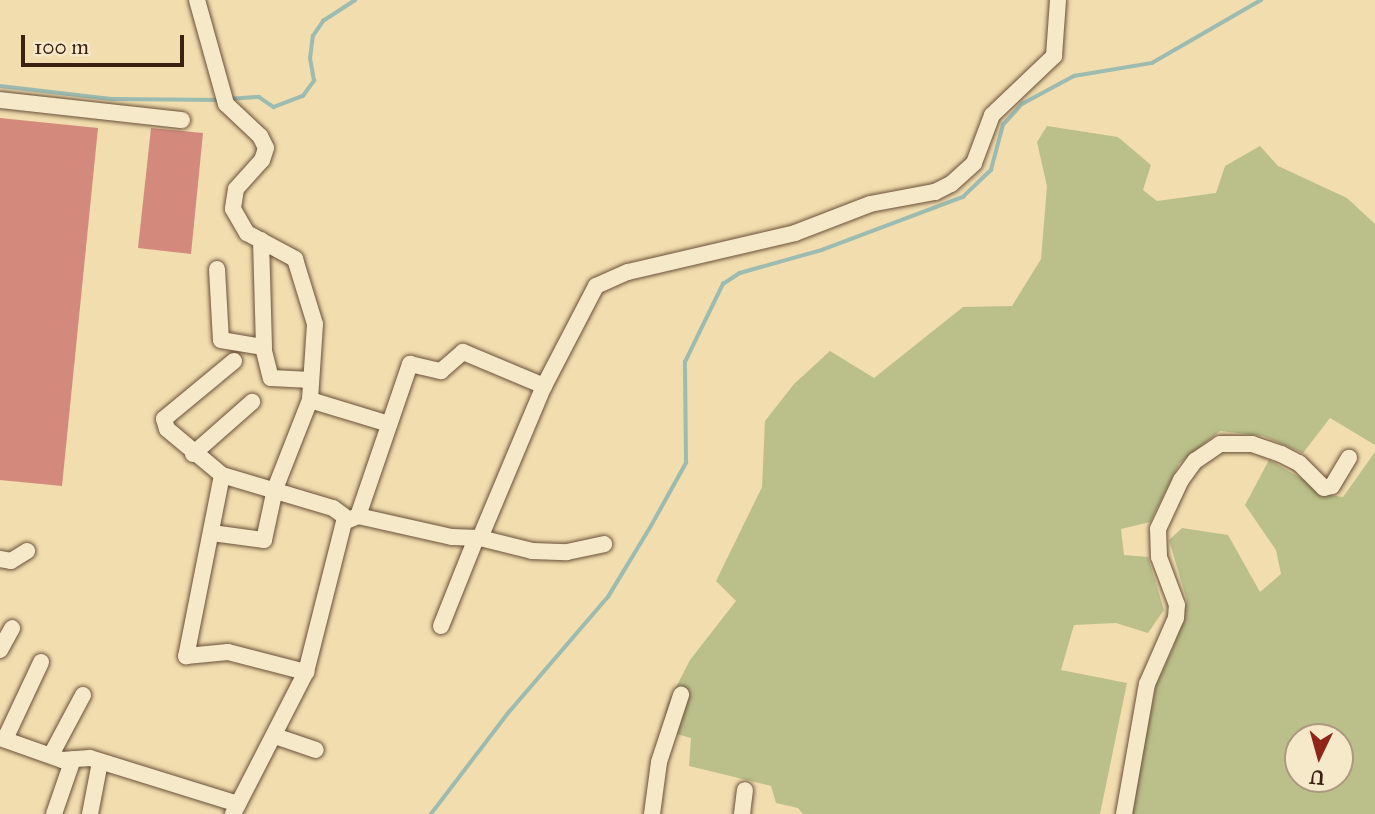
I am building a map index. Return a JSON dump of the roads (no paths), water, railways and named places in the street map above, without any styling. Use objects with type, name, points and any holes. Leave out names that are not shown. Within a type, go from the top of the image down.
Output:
[{"type":"street","points":[[197,0],[224,101],[260,136],[266,148],[262,160],[236,189],[233,203],[243,229],[292,255],[304,277],[315,324],[310,400],[275,489],[264,540],[212,533]]},
{"type":"street","points":[[441,626],[544,386],[582,308],[604,280],[795,233],[897,196],[934,192],[967,174],[992,115],[1054,57],[1058,0]]},
{"type":"street","points":[[0,100],[182,120]]},
{"type":"street","points":[[261,240],[264,348],[271,378],[312,380]]},
{"type":"street","points":[[217,270],[221,340],[264,348]]},
{"type":"street","points":[[41,662],[2,739],[51,755],[100,762],[235,809],[306,672],[338,533],[353,518],[411,364],[441,371],[463,352],[544,386]]},
{"type":"street","points":[[233,361],[164,419],[167,429],[193,454],[222,475],[333,508],[353,518],[544,551],[578,551],[604,544]]},
{"type":"street","points":[[310,400],[390,424]]},
{"type":"street","points":[[193,454],[252,402]]},
{"type":"street","points":[[1124,814],[1147,684],[1176,618],[1177,605],[1159,557],[1157,529],[1181,480],[1195,461],[1220,444],[1252,444],[1281,454],[1298,463],[1324,488],[1332,486],[1349,458]]},
{"type":"street","points":[[222,475],[186,656],[228,652],[306,672]]},
{"type":"street","points":[[0,559],[11,561],[27,551]]},
{"type":"street","points":[[0,650],[12,628]]},
{"type":"street","points":[[51,755],[83,695]]},
{"type":"street","points":[[652,814],[659,762],[681,695]]},
{"type":"street","points":[[275,736],[316,750]]},
{"type":"street","points":[[54,814],[73,759]]},
{"type":"street","points":[[90,814],[100,762]]},
{"type":"street","points":[[742,814],[745,790]]},
{"type":"waterway","points":[[228,99],[259,97],[274,107],[303,96],[314,81],[310,59],[313,36],[323,21],[355,0]]},
{"type":"waterway","points":[[431,814],[509,712],[608,597],[686,463],[685,362],[723,284],[740,273],[822,250],[963,197],[991,170],[1003,125],[1022,104],[1074,76],[1152,63],[1261,0]]},
{"type":"waterway","points":[[0,86],[113,99],[220,100]]}]
